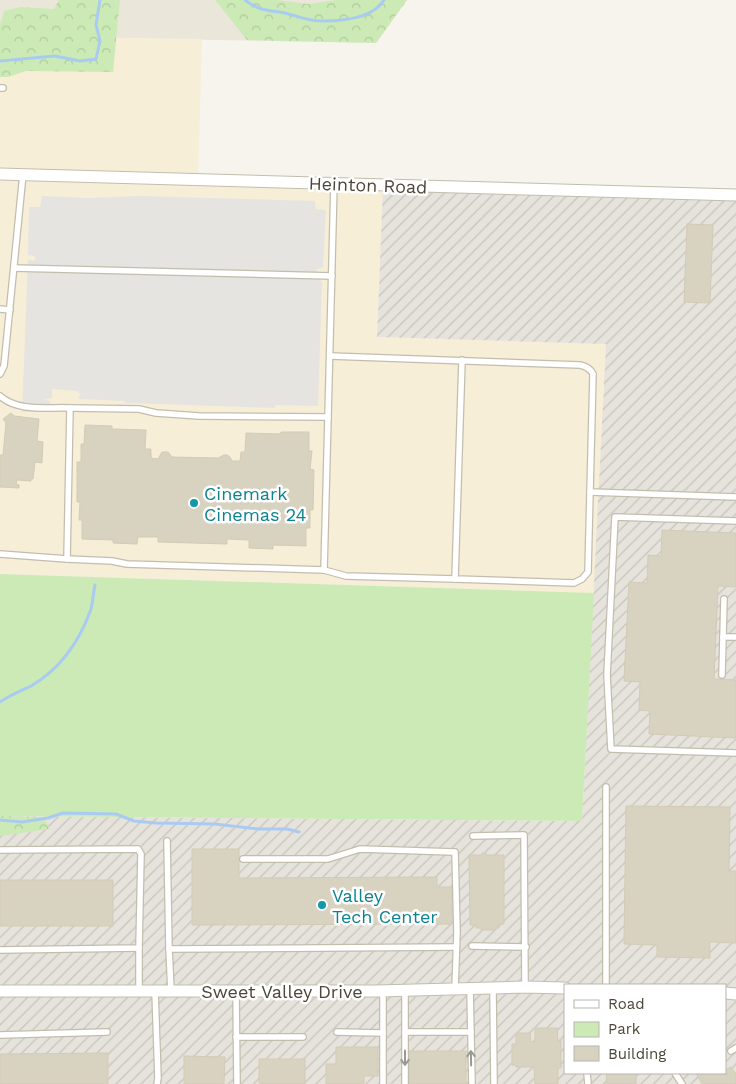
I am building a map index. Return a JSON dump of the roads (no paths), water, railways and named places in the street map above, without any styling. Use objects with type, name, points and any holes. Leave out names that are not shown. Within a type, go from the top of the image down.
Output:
[{"type":"street","name":"Heinton Road","points":[[0,174],[736,195]]},
{"type":"street","name":"Sweet Valley Drive","points":[[0,991],[383,991],[525,987],[564,988]]},
{"type":"lane","points":[[0,374],[4,366],[23,174]]},
{"type":"lane","points":[[324,570],[334,184]]},
{"type":"lane","points":[[14,268],[332,276]]},
{"type":"lane","points":[[0,309],[10,310]]},
{"type":"lane","points":[[0,554],[112,561],[127,564],[324,570],[346,576],[574,583],[579,582],[588,572],[592,370],[580,365],[330,356]]},
{"type":"lane","points":[[455,579],[462,360]]},
{"type":"lane","points":[[0,396],[10,404],[139,410],[156,414],[328,417]]},
{"type":"lane","points":[[67,558],[70,408]]},
{"type":"lane","points":[[590,492],[736,497]]},
{"type":"lane","points":[[736,521],[615,517],[607,675],[612,749],[736,753]]},
{"type":"lane","points":[[722,676],[724,599]]},
{"type":"lane","points":[[723,637],[736,637]]},
{"type":"lane","points":[[606,786],[606,984]]},
{"type":"lane","points":[[473,836],[524,835],[525,987]]},
{"type":"lane","points":[[167,841],[171,991]]},
{"type":"lane","points":[[0,850],[138,849],[141,854],[139,991]]},
{"type":"lane","points":[[243,859],[328,859],[360,849],[455,852],[455,989]]},
{"type":"lane","points":[[472,946],[526,947]]},
{"type":"lane","points":[[169,950],[456,947]]},
{"type":"lane","points":[[0,950],[139,948]]},
{"type":"lane","points":[[470,988],[472,1084]]},
{"type":"lane","points":[[493,988],[494,1084]]},
{"type":"lane","points":[[405,990],[405,1084]]},
{"type":"lane","points":[[155,991],[158,1078],[156,1084]]},
{"type":"lane","points":[[236,991],[237,1084]]},
{"type":"lane","points":[[383,991],[383,1084]]},
{"type":"lane","points":[[0,1035],[107,1032]]},
{"type":"lane","points":[[338,1032],[383,1034]]},
{"type":"lane","points":[[405,1032],[471,1032]]},
{"type":"lane","points":[[236,1037],[303,1037]]},
{"type":"waterway","points":[[0,61],[55,56],[80,61],[96,59],[100,41],[96,25],[100,0]]},
{"type":"waterway","points":[[245,0],[264,10],[318,21],[339,20],[365,15],[373,11],[384,0]]},
{"type":"waterway","points":[[0,702],[31,686],[51,672],[67,655],[80,635],[90,612],[95,585]]},
{"type":"waterway","points":[[0,820],[22,822],[48,818],[63,813],[116,814],[134,821],[214,824],[258,829],[287,829],[299,832]]},
{"type":"place","name":"Cinemark Cinemas 24","points":[[194,503]]},
{"type":"place","name":"Valley Tech Center","points":[[322,905]]}]
